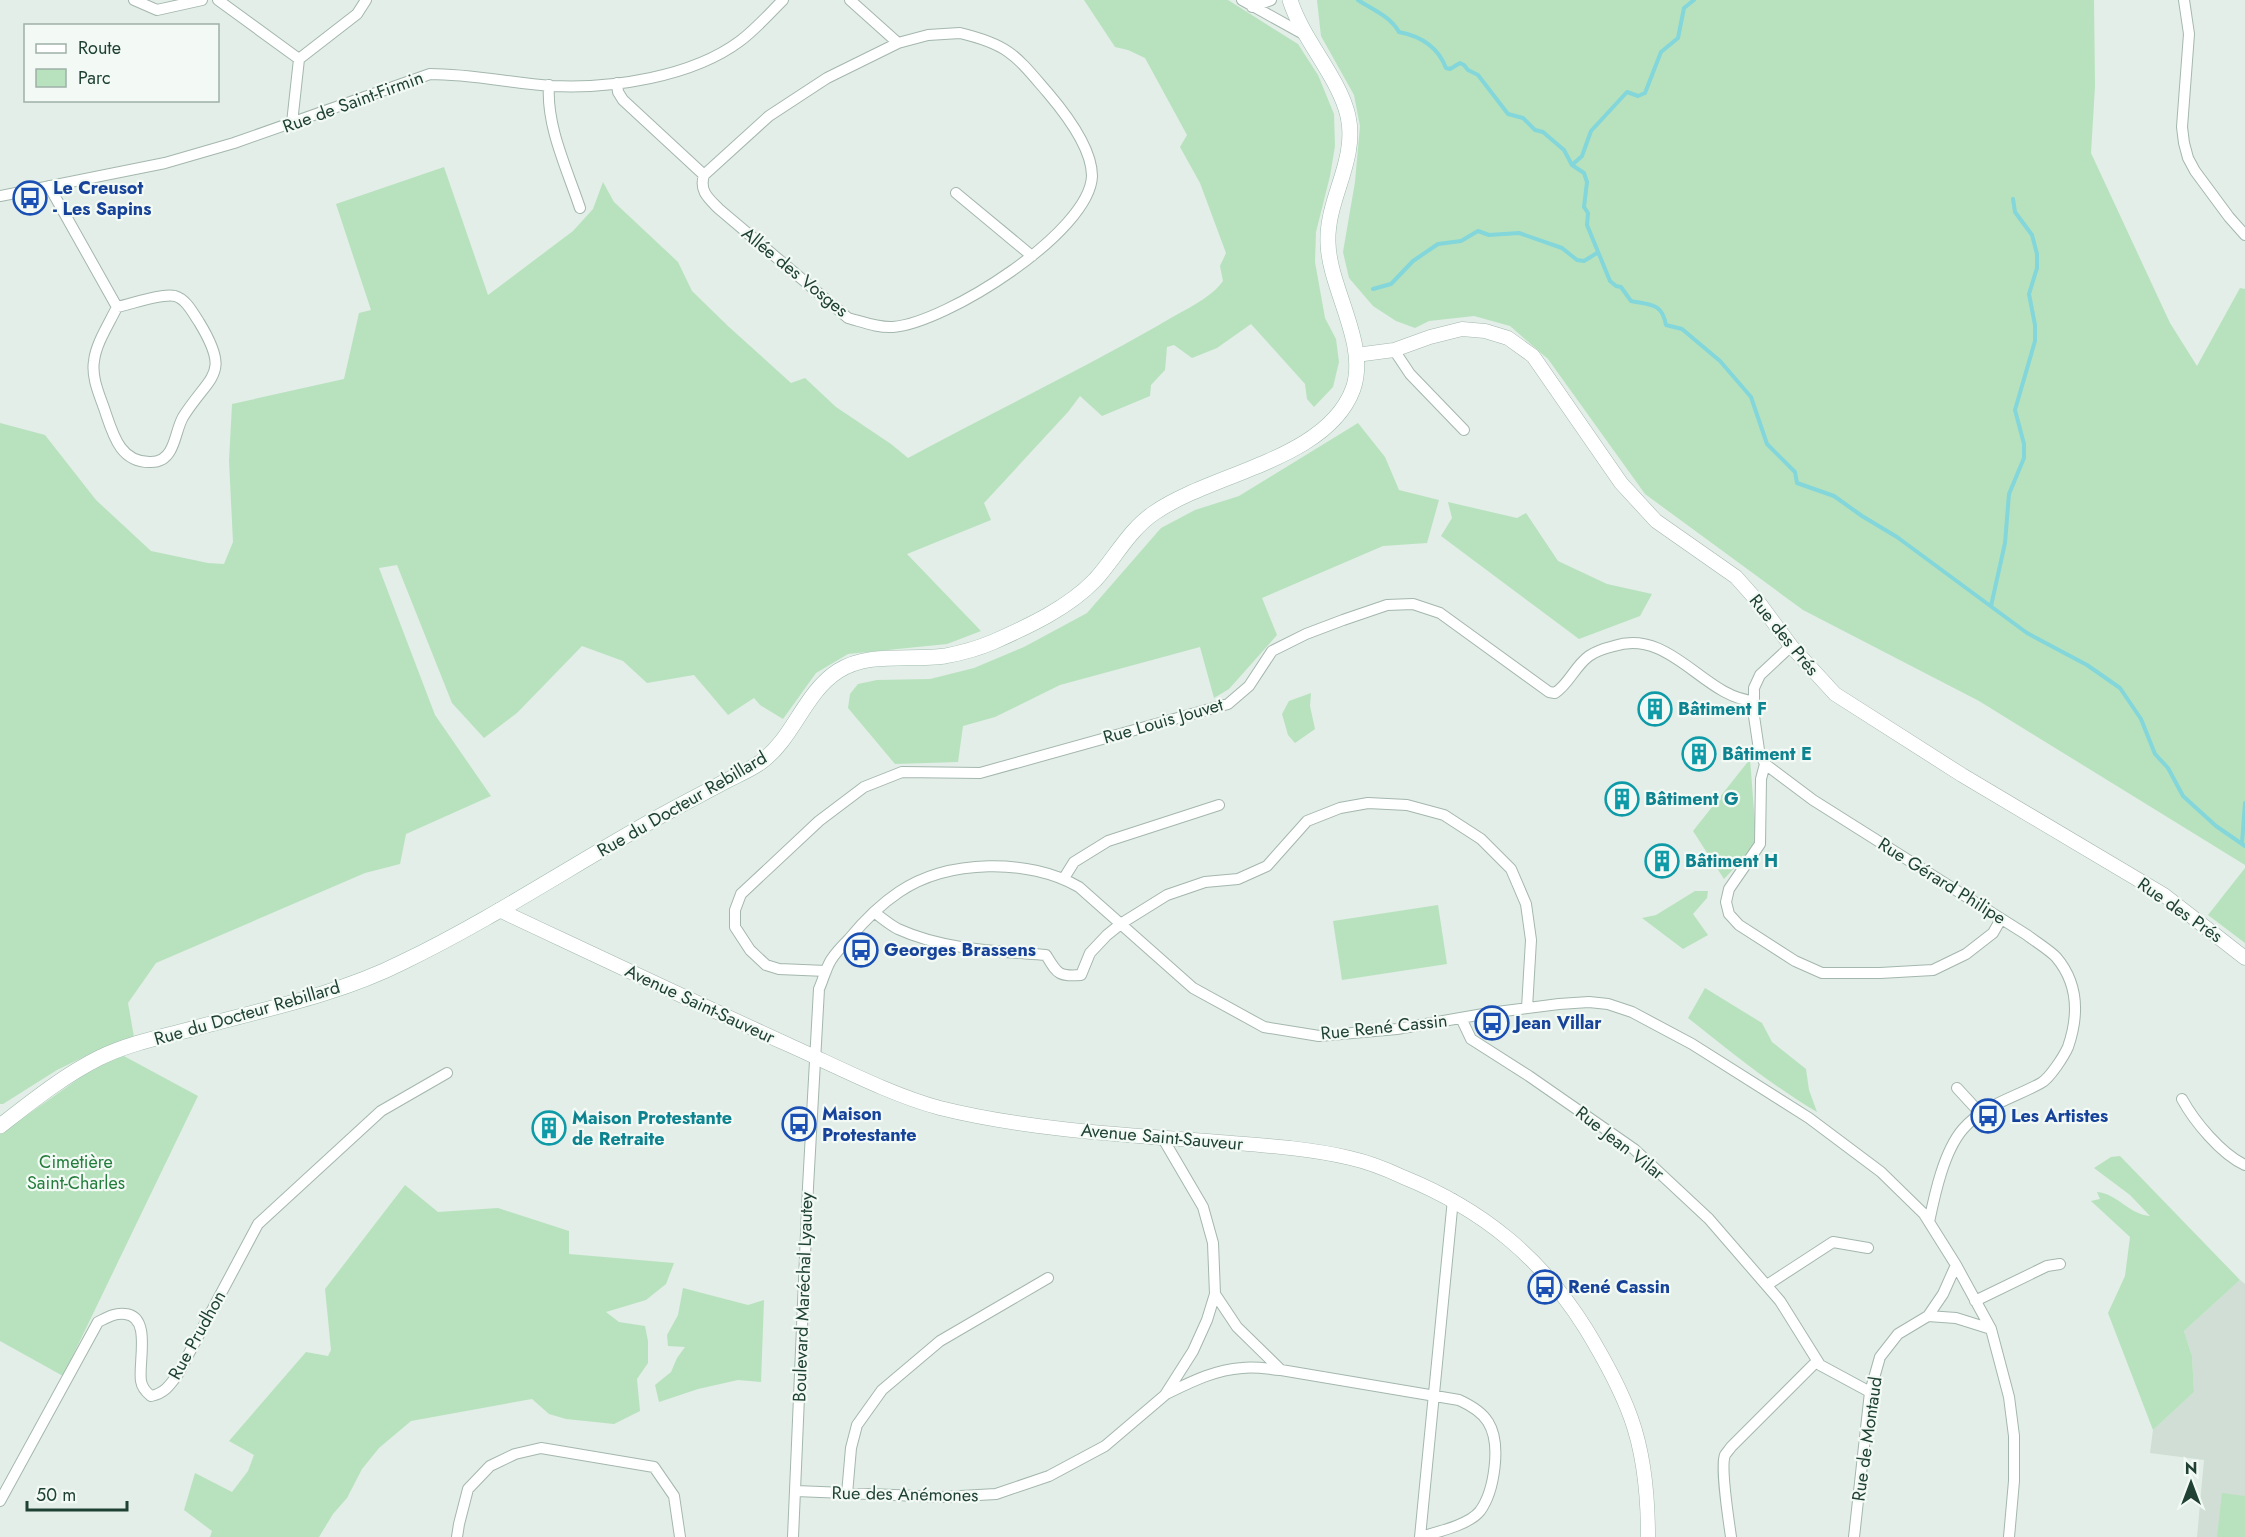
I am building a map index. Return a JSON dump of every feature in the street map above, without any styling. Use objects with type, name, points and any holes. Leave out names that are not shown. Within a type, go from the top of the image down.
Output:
[{"type":"main road","name":"Rue du Docteur Rebillard","points":[[0,1126],[63,1080],[102,1056],[361,980],[402,963],[499,910],[659,817],[760,764],[779,747],[819,688],[839,670],[861,662],[945,656],[988,644],[1076,599],[1100,575],[1136,528],[1153,513],[1180,498],[1285,453],[1316,436],[1336,417],[1353,388],[1356,355],[1329,255],[1327,237],[1349,154],[1348,114],[1341,96],[1305,35],[1290,0]]},
{"type":"street","points":[[134,0],[157,10],[202,0]]},
{"type":"street","points":[[218,0],[299,59]]},
{"type":"street","points":[[292,123],[299,59],[357,14],[366,0]]},
{"type":"street","name":"Rue de Saint-Firmin","points":[[0,196],[165,163],[234,143],[430,74],[458,74],[574,87],[645,79],[699,63],[738,43],[783,0]]},
{"type":"street","points":[[850,0],[898,43]]},
{"type":"street","points":[[1242,0],[1252,3],[1305,35]]},
{"type":"street","points":[[1252,3],[1271,0]]},
{"type":"street","points":[[2184,0],[2189,34],[2182,127],[2184,143],[2195,171],[2245,235]]},
{"type":"street","name":"Allée des Vosges","points":[[960,33],[985,39],[1016,56],[1056,102],[1086,149],[1091,162],[1092,178],[1087,195],[1078,211],[1012,273],[948,309],[893,327],[871,325],[849,318],[719,208],[704,193],[701,184],[704,175],[769,116],[827,78],[898,43],[928,35],[960,33]]},
{"type":"street","points":[[617,82],[622,100],[704,175]]},
{"type":"street","points":[[549,86],[548,103],[552,123],[580,208]]},
{"type":"street","points":[[49,186],[117,307]]},
{"type":"street","points":[[956,194],[1032,256]]},
{"type":"street","points":[[165,296],[177,296],[190,308],[212,343],[216,366],[210,383],[183,418],[171,451],[157,462],[141,462],[127,455],[115,441],[96,383],[93,362],[102,336],[117,307],[165,296]]},
{"type":"street","name":"Rue des Prés","points":[[1356,355],[1394,350],[1462,329],[1485,331],[1508,338],[1533,356],[1622,483],[1656,521],[1736,577],[1760,604],[1791,646],[1835,694],[1962,775],[2164,895],[2245,958]]},
{"type":"street","points":[[1394,350],[1410,374],[1464,430]]},
{"type":"street","name":"Rue Louis Jouvet","points":[[826,971],[779,969],[766,965],[750,950],[735,927],[735,910],[741,894],[819,821],[864,787],[902,772],[980,773],[1228,704],[1249,686],[1272,651],[1306,634],[1387,605],[1413,604],[1440,614],[1549,692],[1555,693],[1562,688],[1575,669],[1590,656],[1623,643],[1643,643],[1664,651],[1737,699],[1754,701]]},
{"type":"street","points":[[1791,646],[1760,675],[1754,688],[1759,750],[1765,764],[1761,779],[1760,844],[1729,889],[1726,902],[1729,914],[1739,925],[1794,961],[1822,973],[1934,970],[1966,954],[1993,933],[2001,919]]},
{"type":"street","name":"Rue Gérard Philipe","points":[[1765,764],[1814,800],[2055,956],[2070,978],[2077,1006],[2075,1027],[2065,1054],[2043,1082],[1986,1108],[1962,1130],[1942,1168],[1929,1222]]},
{"type":"street","points":[[875,913],[897,928],[932,940],[976,950],[1046,955],[1056,971],[1064,976],[1081,975],[1090,953],[1122,923],[1167,895],[1205,882],[1238,879],[1268,866],[1307,821],[1340,808],[1368,803],[1407,805],[1444,815],[1481,839],[1511,869],[1526,904],[1530,940],[1527,1008]]},
{"type":"street","points":[[1064,879],[1074,862],[1108,840],[1220,805]]},
{"type":"street","name":"Rue René Cassin","points":[[815,1057],[819,989],[831,960],[861,925],[899,892],[913,884],[945,872],[1000,866],[1064,879],[1079,887],[1193,988],[1264,1027],[1319,1036],[1396,1029],[1527,1008],[1589,1002],[1608,1004],[1632,1012],[1692,1044],[1809,1118],[1881,1172],[1924,1214],[1956,1265],[1990,1329],[2009,1397],[2014,1436],[2014,1481],[2009,1537]]},
{"type":"street","name":"Avenue Saint-Sauveur","points":[[499,910],[815,1057],[936,1107],[985,1118],[1043,1126],[1279,1147],[1350,1158],[1388,1170],[1453,1199],[1478,1214],[1526,1253],[1570,1304],[1603,1357],[1632,1418],[1643,1469],[1648,1537]]},
{"type":"street","name":"Rue Jean Vilar","points":[[1461,1018],[1471,1039],[1634,1149],[1709,1219],[1780,1301],[1820,1365],[1870,1392]]},
{"type":"street","name":"Boulevard Maréchal Lyautey","points":[[793,1537],[815,1057]]},
{"type":"street","name":"Rue Prudhon","points":[[0,1501],[98,1323],[111,1315],[122,1314],[130,1315],[137,1320],[141,1334],[141,1381],[145,1391],[152,1396],[167,1389],[178,1374],[258,1224],[381,1111],[447,1073]]},
{"type":"street","points":[[1957,1088],[1980,1113]]},
{"type":"street","points":[[2182,1099],[2216,1143],[2245,1165]]},
{"type":"street","name":"Rue des Anémones","points":[[1162,1137],[1203,1207],[1213,1244],[1215,1294],[1208,1320],[1193,1351],[1165,1395]]},
{"type":"street","points":[[1420,1537],[1453,1199]]},
{"type":"street","points":[[1767,1286],[1833,1242],[1868,1248]]},
{"type":"street","points":[[1975,1301],[2047,1266],[2060,1264]]},
{"type":"street","name":"Rue de Montaud","points":[[1854,1537],[1870,1392],[1880,1357],[1898,1334],[1928,1316],[1956,1265]]},
{"type":"street","points":[[847,1494],[851,1448],[857,1425],[882,1390],[940,1341],[1048,1278]]},
{"type":"street","points":[[1215,1294],[1237,1328],[1281,1370]]},
{"type":"street","points":[[1928,1316],[1956,1318],[1990,1329]]},
{"type":"street","points":[[1731,1537],[1723,1467],[1725,1456],[1731,1447],[1817,1361]]},
{"type":"street","name":"Rue des Anémones","points":[[796,1491],[943,1497],[996,1494],[1049,1476],[1105,1446],[1165,1395],[1198,1378],[1244,1367],[1281,1370],[1434,1395],[1459,1400],[1473,1407],[1489,1423],[1496,1450],[1494,1479],[1479,1512],[1462,1523],[1420,1537]]},
{"type":"street","points":[[457,1537],[468,1489],[490,1466],[515,1454],[542,1449],[654,1467],[674,1496],[680,1537]]},
{"type":"shaded area","points":[[2240,1280],[2245,1284],[2245,1537],[2197,1537],[2204,1460],[2150,1453],[2153,1430],[2194,1392],[2192,1356],[2184,1331]]},
{"type":"green space","points":[[1084,0],[1228,0],[1298,44],[1318,75],[1334,114],[1335,146],[1316,232],[1315,262],[1325,318],[1336,339],[1339,362],[1333,387],[1314,407],[1307,399],[1305,384],[1251,324],[1217,348],[1192,358],[1174,345],[1167,347],[1165,370],[1151,385],[1150,396],[1102,416],[1080,396],[984,503],[991,520],[907,554],[981,631],[947,644],[848,654],[816,673],[783,719],[760,705],[754,698],[728,715],[694,675],[647,683],[623,661],[582,646],[517,713],[484,738],[452,703],[397,565],[379,568],[435,715],[491,796],[406,834],[400,864],[365,873],[156,963],[128,1003],[134,1037],[94,1052],[57,1070],[0,1104],[0,423],[45,435],[96,500],[151,551],[208,563],[224,564],[233,542],[229,461],[232,404],[344,379],[359,313],[371,310],[336,204],[444,167],[488,295],[573,231],[593,209],[603,182],[614,202],[678,262],[692,291],[729,327],[791,383],[805,378],[836,407],[908,458],[1159,325],[1211,294],[1223,281],[1220,266],[1226,253],[1200,183],[1180,147],[1187,135],[1145,58],[1115,47]]},
{"type":"green space","points":[[1317,0],[2094,0],[2095,86],[2091,153],[2170,323],[2197,366],[2240,288],[2245,289],[2245,865],[1979,701],[1803,610],[1645,494],[1548,359],[1510,326],[1474,316],[1429,321],[1415,328],[1396,321],[1373,306],[1349,278],[1343,252],[1355,182],[1360,126],[1354,95],[1321,36]]},
{"type":"green space","points":[[1358,423],[1385,457],[1399,490],[1439,500],[1427,543],[1383,546],[1262,598],[1277,635],[1229,689],[1214,698],[1200,647],[1060,685],[995,717],[963,726],[958,762],[895,764],[848,708],[850,694],[858,684],[877,680],[930,679],[974,668],[1024,647],[1087,613],[1161,528],[1195,510],[1239,496]]},
{"type":"green space","points":[[1448,502],[1517,518],[1526,513],[1558,561],[1607,584],[1652,594],[1640,616],[1579,639],[1441,536],[1452,518]]},
{"type":"green space","points":[[1311,693],[1310,706],[1315,729],[1295,743],[1288,735],[1282,714],[1289,701]]},
{"type":"green space","points":[[1750,759],[1756,836],[1752,849],[1724,879],[1693,831]]},
{"type":"green space","points":[[2245,868],[2245,943],[2208,915]]},
{"type":"green space","points":[[1695,891],[1708,891],[1707,898],[1693,914],[1708,935],[1683,949],[1642,918],[1656,915]]},
{"type":"green space","points":[[1438,905],[1447,964],[1342,980],[1333,921]]},
{"type":"green space","points":[[1705,988],[1762,1023],[1772,1042],[1806,1069],[1809,1090],[1817,1112],[1767,1079],[1688,1018]]},
{"type":"green space","name":"Cimetière Saint-Charles","points":[[122,1055],[198,1096],[63,1376],[0,1341],[0,1134],[84,1075]]},
{"type":"green space","points":[[2120,1156],[2240,1280],[2184,1331],[2192,1356],[2194,1392],[2153,1430],[2108,1313],[2125,1276],[2130,1237],[2091,1201],[2100,1199],[2097,1192],[2111,1196],[2136,1212],[2150,1216],[2130,1195],[2094,1168],[2111,1157]]},
{"type":"green space","points":[[405,1185],[438,1212],[498,1208],[569,1231],[569,1254],[674,1263],[666,1284],[646,1300],[606,1312],[619,1322],[645,1326],[648,1363],[637,1379],[640,1411],[614,1424],[566,1419],[549,1414],[532,1399],[411,1421],[379,1448],[362,1469],[347,1498],[333,1514],[319,1537],[210,1537],[212,1531],[184,1510],[195,1473],[232,1492],[248,1471],[254,1455],[229,1441],[306,1352],[328,1356],[331,1350],[325,1289]]},
{"type":"green space","points":[[683,1288],[748,1305],[764,1300],[761,1382],[738,1380],[698,1389],[659,1402],[655,1385],[671,1372],[685,1347],[668,1346],[667,1335],[678,1315]]},
{"type":"green space","points":[[2222,1493],[2245,1496],[2245,1537],[2217,1537]]},
{"type":"waterway","points":[[1358,0],[1386,17],[1399,32],[1414,36],[1433,48],[1446,68],[1450,69],[1460,63],[1478,75],[1508,114],[1523,118],[1535,130],[1543,132],[1564,150],[1572,165],[1584,173],[1587,182],[1584,207],[1588,213],[1587,225],[1610,281],[1621,287],[1631,301],[1654,306],[1662,313],[1666,325],[1682,329],[1720,361],[1751,397],[1767,444],[1795,472],[1797,483],[1834,496],[1897,537],[2027,633],[2087,665],[2120,688],[2141,719],[2155,754],[2168,768],[2183,796],[2216,826],[2245,846]]},
{"type":"waterway","points":[[1572,165],[1582,156],[1591,131],[1627,92],[1638,96],[1645,93],[1661,52],[1678,38],[1684,8],[1694,0]]},
{"type":"waterway","points":[[1991,606],[2005,543],[2009,494],[2024,458],[2024,444],[2015,410],[2035,341],[2035,325],[2029,294],[2037,268],[2037,254],[2032,235],[2015,212],[2013,199]]},
{"type":"waterway","points":[[1373,289],[1391,284],[1413,261],[1438,244],[1461,241],[1478,231],[1489,235],[1519,233],[1562,248],[1577,260],[1584,261],[1597,253]]},
{"type":"waterway","points":[[2242,843],[2245,803]]},
{"type":"place","name":"Le Creusot - Les Sapins","points":[[30,198]]},
{"type":"place","name":"Bâtiment F","points":[[1655,709]]},
{"type":"place","name":"Bâtiment E","points":[[1699,754]]},
{"type":"place","name":"Bâtiment G","points":[[1622,799]]},
{"type":"place","name":"Bâtiment H","points":[[1662,861]]},
{"type":"place","name":"Georges Brassens","points":[[861,950]]},
{"type":"place","name":"Jean Villar","points":[[1492,1023]]},
{"type":"place","name":"Les Artistes","points":[[1988,1116]]},
{"type":"place","name":"Maison Protestante","points":[[799,1124]]},
{"type":"place","name":"Maison Protestante de Retraite","points":[[549,1128]]},
{"type":"place","name":"René Cassin","points":[[1545,1287]]}]
